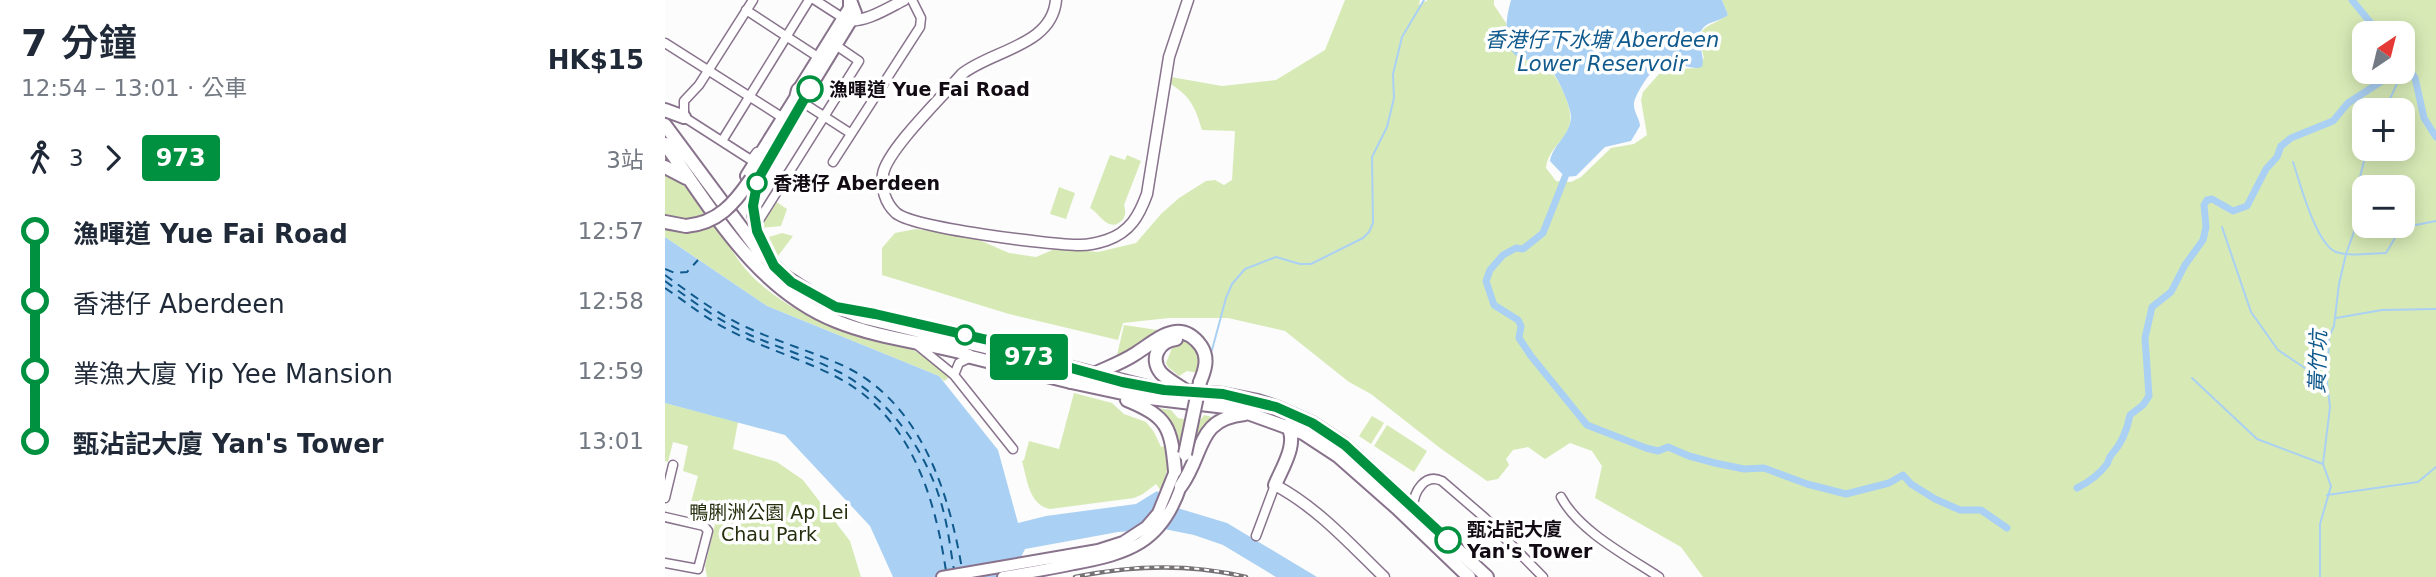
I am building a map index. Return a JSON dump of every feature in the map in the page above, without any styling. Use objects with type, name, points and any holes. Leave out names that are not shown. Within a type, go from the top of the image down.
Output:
[{"type":"main road","points":[[774,266],[756,225],[753,206],[758,179],[818,57],[856,13],[851,2]]},
{"type":"main road","points":[[851,2],[869,16]]},
{"type":"main road","points":[[749,177],[837,46],[848,20]]},
{"type":"main road","points":[[665,220],[705,223],[726,211],[736,200],[784,118],[799,100]]},
{"type":"main road","points":[[665,110],[684,117]]},
{"type":"main road","points":[[665,125],[742,229],[774,266],[804,291],[836,307],[876,321],[1188,396],[1287,426],[1319,441],[1397,508],[1469,577]]},
{"type":"main road","points":[[665,144],[753,264],[785,293],[803,305],[839,323],[1111,391],[1188,396],[1223,394],[1276,407],[1312,423],[1345,445],[1487,577]]},
{"type":"main road","points":[[665,167],[682,174],[691,182]]},
{"type":"main road","points":[[942,577],[1098,550],[1123,542],[1146,527],[1158,513],[1178,469],[1199,382],[1199,359],[1192,347],[1179,340],[1162,339],[1119,364],[1096,373]]},
{"type":"main road","points":[[1162,339],[1157,351],[1158,368],[1188,396]]},
{"type":"main road","points":[[1111,391],[1151,410],[1160,418],[1170,436],[1181,485]]},
{"type":"main road","points":[[1003,577],[1101,559],[1130,550],[1160,528],[1173,507],[1209,430],[1225,417],[1249,414]]},
{"type":"main road","points":[[1275,485],[1291,445],[1291,432],[1287,426]]},
{"type":"main road","points":[[1291,445],[1304,440],[1319,441]]},
{"type":"street","points":[[753,0],[708,71],[684,102],[684,117],[751,160],[779,116],[799,100],[850,133]]},
{"type":"street","points":[[722,141],[812,0],[848,20],[869,16],[904,0]]},
{"type":"street","points":[[833,162],[922,23],[912,0]]},
{"type":"street","points":[[1056,0],[1053,15],[1043,29],[1026,40],[972,65],[891,154],[883,173],[883,189],[888,202],[899,215],[929,225],[1078,245],[1105,240],[1125,230],[1140,213],[1147,194],[1169,57],[1188,0]]},
{"type":"street","points":[[746,10],[818,57]]},
{"type":"street","points":[[665,43],[779,116]]},
{"type":"street","points":[[756,225],[859,61],[837,46]]},
{"type":"street","points":[[914,342],[954,374],[1013,449]]},
{"type":"street","points":[[954,374],[958,363],[971,357]]},
{"type":"street","points":[[665,498],[673,465]]},
{"type":"street","points":[[1413,507],[1415,494],[1427,480],[1436,478],[1442,481],[1485,518],[1543,577]]},
{"type":"street","points":[[1256,536],[1275,485],[1321,516],[1384,577]]},
{"type":"street","points":[[1561,497],[1567,509],[1585,526],[1659,577]]},
{"type":"street","points":[[665,517],[708,528],[698,569],[665,563]]},
{"type":"green space","points":[[1345,0],[1420,0],[1419,5],[1428,0],[1494,0],[1494,5],[1506,23],[1513,52],[1522,59],[1547,66],[1566,97],[1570,124],[1549,157],[1546,168],[1556,181],[1571,182],[1581,177],[1611,148],[1634,144],[1647,135],[1641,100],[1643,92],[1659,74],[1696,68],[1704,58],[1700,39],[1703,30],[1728,15],[1722,0],[2436,0],[2436,577],[1703,577],[1681,547],[1595,498],[1602,466],[1592,451],[1570,443],[1545,459],[1528,447],[1513,450],[1506,459],[1509,465],[1498,479],[1487,481],[1371,394],[1349,382],[1285,331],[1228,318],[1169,318],[1123,323],[1118,340],[1009,314],[882,275],[882,248],[895,233],[916,229],[970,236],[1009,253],[1036,257],[1057,248],[1098,252],[1136,243],[1179,198],[1206,181],[1215,180],[1224,185],[1232,180],[1235,131],[1202,130],[1191,103],[1170,84],[1171,77],[1222,86],[1276,80],[1325,50]]},
{"type":"green space","points":[[665,149],[737,258],[763,286],[798,310],[832,327],[920,353],[950,377],[944,381],[939,376],[767,306],[665,237]]},
{"type":"green space","points":[[1110,155],[1125,160],[1127,155],[1141,161],[1124,205],[1124,216],[1120,222],[1112,225],[1090,208]]},
{"type":"green space","points":[[1059,187],[1075,193],[1066,219],[1050,214]]},
{"type":"green space","points":[[775,201],[787,209],[781,226],[762,228],[761,224]]},
{"type":"green space","points":[[782,233],[793,236],[778,256],[766,238]]},
{"type":"green space","points":[[1124,325],[1171,332],[1180,328],[1204,336],[1212,356],[1209,375],[1187,371],[1179,376],[1168,367],[1166,363],[1172,348],[1157,332],[1124,358],[1117,355]]},
{"type":"green space","points":[[1074,393],[1112,403],[1124,414],[1146,422],[1161,447],[1166,446],[1167,470],[1161,491],[1156,484],[1134,498],[1050,509],[1037,502],[1030,490],[1022,461],[1029,441],[1059,449]]},
{"type":"green space","name":"鴨脷洲公園 Ap Lei Chau Park","points":[[665,403],[738,422],[733,449],[777,462],[803,480],[850,541],[861,577],[707,577],[705,566],[715,524],[687,517],[698,476],[683,471],[688,446],[673,442],[668,462],[665,461]]},
{"type":"green space","points":[[1158,408],[1171,410],[1178,418],[1199,422],[1204,415],[1216,418],[1205,426],[1195,451],[1189,448],[1179,449],[1156,411]]},
{"type":"green space","points":[[1372,416],[1384,423],[1371,444],[1359,436]]},
{"type":"green space","points":[[1387,425],[1427,451],[1414,472],[1374,446]]},
{"type":"water","name":"香港仔下水塘 Aberdeen Lower Reservoir","points":[[1511,0],[1722,0],[1728,15],[1712,22],[1701,32],[1702,67],[1692,68],[1664,62],[1650,74],[1635,101],[1634,108],[1640,126],[1631,141],[1605,147],[1576,176],[1565,177],[1550,161],[1570,124],[1568,105],[1558,80],[1549,67],[1540,62],[1523,59],[1511,49],[1507,24]]},
{"type":"water","points":[[665,237],[767,306],[939,376],[998,450],[1018,523],[1046,516],[1136,504],[1157,491],[1174,507],[1227,523],[1317,577],[1276,577],[1223,545],[1164,529],[1118,532],[1025,549],[1018,563],[1019,577],[893,577],[870,526],[785,435],[665,403]]},
{"type":"waterway","points":[[1212,350],[1226,298],[1232,284],[1245,269],[1276,257],[1300,264],[1311,264],[1363,238],[1369,232],[1373,223],[1372,157],[1387,127],[1394,98],[1393,74],[1402,37],[1424,0]]},
{"type":"waterway","points":[[2352,0],[2369,21]]},
{"type":"waterway","points":[[2415,78],[2424,118],[2436,137]]},
{"type":"waterway","points":[[2077,488],[2101,472],[2119,446],[2130,415],[2143,405],[2149,396],[2145,338],[2152,307],[2171,292],[2185,265],[2203,240],[2206,227],[2204,205],[2207,200],[2212,199],[2233,211],[2247,206],[2281,146],[2291,138],[2333,121],[2348,103],[2377,84]]},
{"type":"waterway","name":"黃竹坑","points":[[2390,98],[2397,84]]},
{"type":"waterway","name":"黃竹坑","points":[[2320,577],[2320,524],[2331,486],[2323,464],[2330,407],[2327,383],[2329,337],[2334,326],[2346,254],[2360,215],[2360,177],[2364,161]]},
{"type":"waterway","name":"黃竹坑","points":[[2293,162],[2315,226],[2329,247],[2336,252],[2354,255],[2386,253],[2401,228],[2436,221]]},
{"type":"waterway","points":[[1565,177],[1543,233],[1523,249],[1516,248],[1503,255],[1490,270],[1486,281],[1494,305],[1518,320],[1521,326],[1519,338],[1587,425],[1646,448],[1658,451],[1668,447],[1715,463],[1744,469],[1764,468],[1807,484],[1846,494],[1889,483],[1903,475],[1911,484],[1935,499],[1960,510],[1981,510],[2007,528]]},
{"type":"waterway","points":[[2222,227],[2251,312],[2278,350],[2327,383]]},
{"type":"waterway","points":[[2336,318],[2382,310],[2436,309]]},
{"type":"waterway","points":[[2192,378],[2257,439],[2323,464]]},
{"type":"waterway","points":[[2327,495],[2418,482],[2436,467]]},
{"type":"ferry route","points":[[665,269],[675,273],[687,272],[698,260]]},
{"type":"ferry route","points":[[665,275],[735,322],[846,367],[872,383],[894,403],[912,427],[939,481],[949,510],[962,569]]},
{"type":"ferry route","points":[[665,281],[727,323],[839,372],[877,398],[907,433],[931,474],[945,518],[954,570]]},
{"type":"ferry route","points":[[665,288],[727,329],[844,381],[887,417],[903,439],[927,489],[946,571]]},
{"type":"railway","points":[[1075,577],[1160,567],[1203,569],[1246,577]]},
{"type":"bus line","name":"973","points":[[810,89],[758,179],[754,194],[753,215],[757,231],[774,266],[791,282],[810,295],[836,307],[1001,343],[1024,355],[1096,373],[1109,379],[1164,390],[1223,394],[1276,407],[1312,423],[1345,445],[1448,540]]},
{"type":"place","name":"漁暉道 Yue Fai Road","points":[[810,89]]},
{"type":"place","name":"香港仔 Aberdeen","points":[[757,183]]},
{"type":"place","name":"甄沾記大廈 Yan's Tower","points":[[1448,540]]}]
